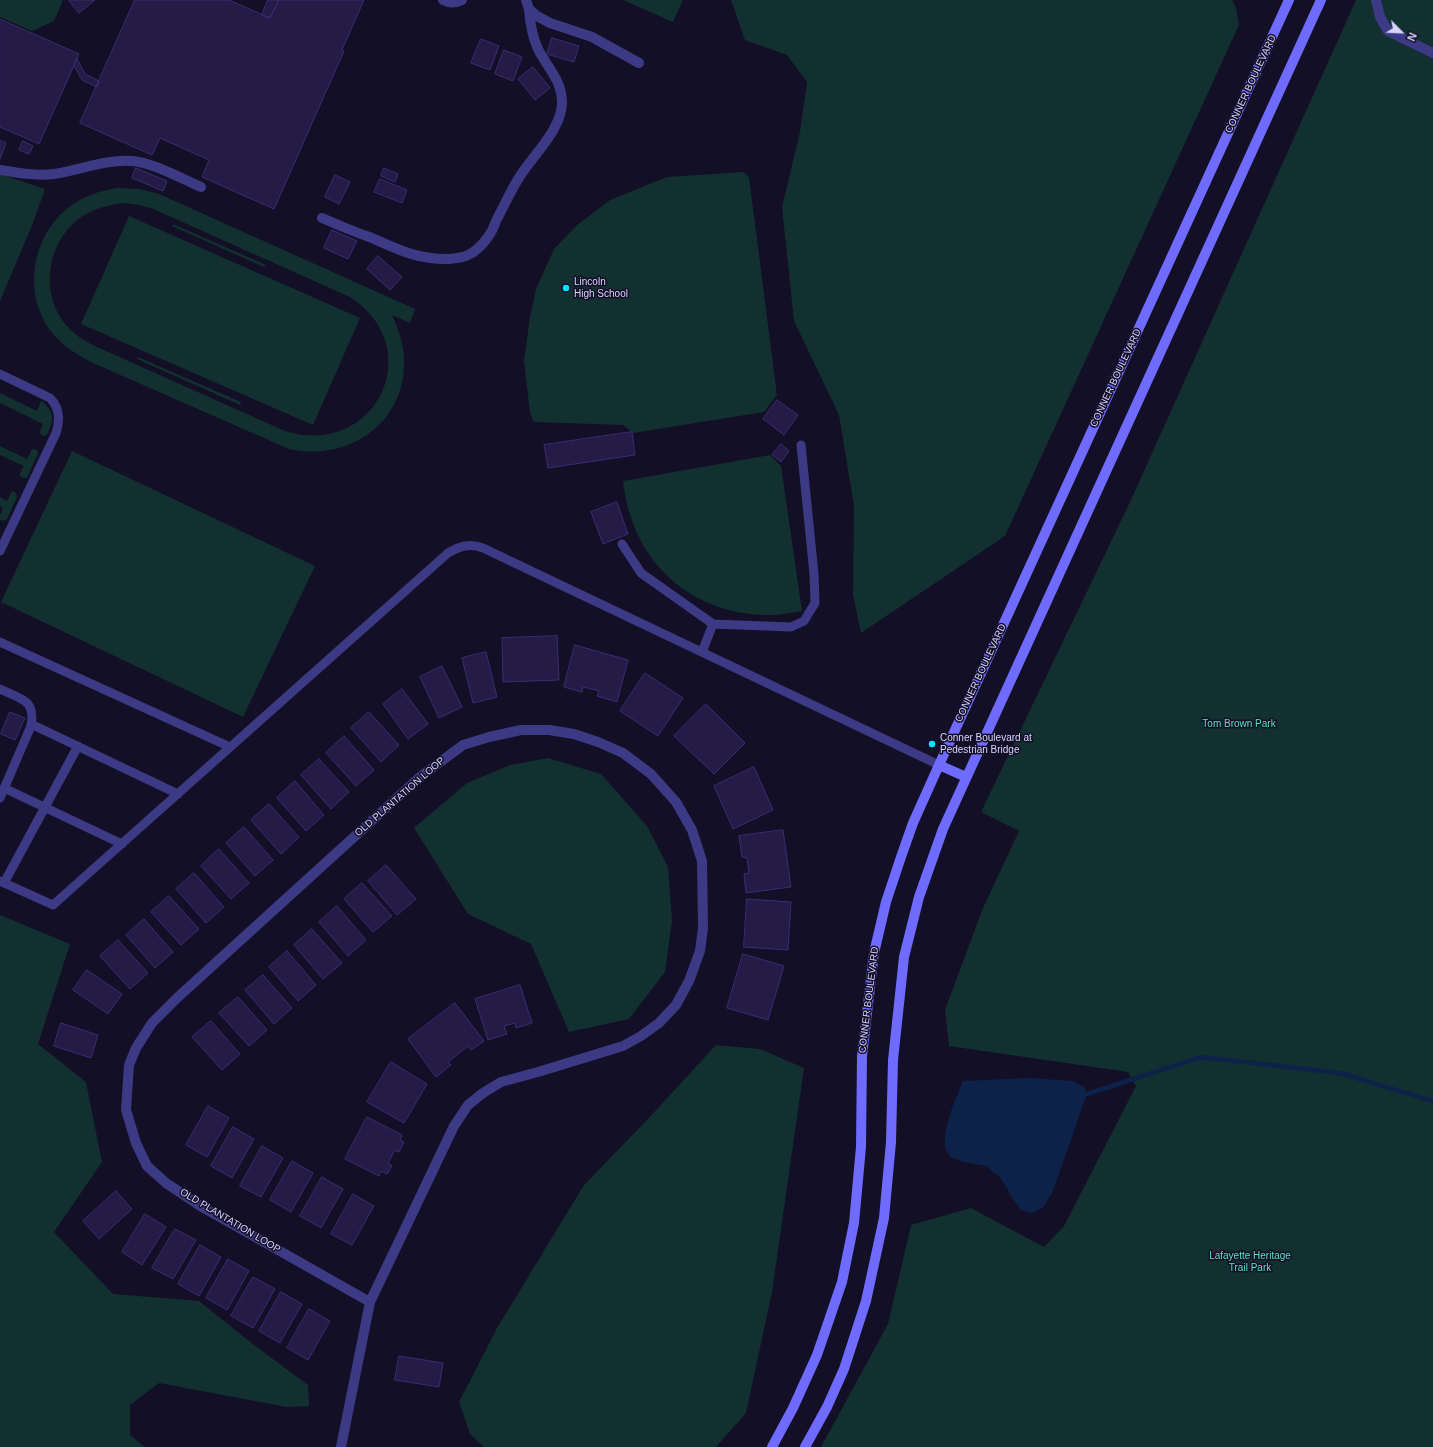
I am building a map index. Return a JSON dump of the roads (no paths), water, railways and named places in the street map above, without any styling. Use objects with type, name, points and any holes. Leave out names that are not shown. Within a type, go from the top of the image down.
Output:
[{"type":"main road","name":"CONNER BOULEVARD","points":[[772,1447],[793,1408],[817,1355],[842,1282],[854,1223],[861,1147],[862,1056],[874,953],[886,902],[913,823],[938,765],[1289,0]]},
{"type":"main road","points":[[805,1447],[844,1369],[866,1302],[884,1218],[891,1142],[892,1060],[904,957],[919,897],[942,829],[1321,0]]},
{"type":"main road","points":[[938,765],[966,777]]},
{"type":"street","points":[[443,0],[447,2],[457,2],[462,0]]},
{"type":"street","points":[[1376,0],[1380,16],[1388,30],[1433,53]]},
{"type":"street","points":[[527,4],[537,16],[550,23],[592,37],[639,63]]},
{"type":"street","points":[[322,218],[407,253],[428,259],[456,258],[468,255],[479,247],[488,236],[529,162],[539,153],[552,132],[560,114],[562,101],[560,90],[553,71],[539,50],[534,39],[527,4]]},
{"type":"street","points":[[0,170],[27,175],[54,174],[110,162],[133,161],[150,165],[201,187]]},
{"type":"street","name":"OLD PLANTATION LOOP","points":[[341,1447],[370,1302],[454,1126],[468,1105],[483,1093],[501,1082],[623,1046],[641,1036],[659,1023],[676,1005],[689,981],[700,951],[703,928],[702,861],[692,830],[676,802],[651,774],[623,753],[598,742],[574,734],[549,730],[520,730],[463,745],[420,777],[177,998],[152,1023],[136,1048],[129,1065],[126,1110],[136,1143],[147,1166],[166,1183],[202,1207],[370,1302]]},
{"type":"lane","points":[[0,374],[50,398],[55,403],[59,419],[59,426],[56,433],[0,551]]},
{"type":"lane","points":[[622,544],[641,573],[713,624],[791,627],[804,621],[815,603],[814,574],[801,444]]},
{"type":"lane","points":[[78,746],[2,882],[53,905],[446,555],[458,547],[468,545],[483,548],[938,765]]},
{"type":"lane","points":[[702,652],[713,624]]},
{"type":"lane","points":[[0,642],[230,747]]},
{"type":"lane","points":[[0,690],[29,704],[32,709],[31,724],[0,798]]},
{"type":"lane","points":[[31,724],[178,794]]},
{"type":"lane","points":[[4,788],[122,844]]},
{"type":"water","points":[[1030,1078],[1073,1081],[1084,1087],[1087,1094],[1052,1193],[1043,1208],[1032,1213],[1021,1210],[1000,1177],[986,1166],[963,1162],[950,1157],[945,1145],[948,1121],[963,1081]]},
{"type":"waterway","points":[[1087,1094],[1201,1057],[1340,1073],[1433,1101]]},
{"type":"place","name":"Lincoln High School","points":[[566,288]]},
{"type":"place","name":"Conner Boulevard at Pedestrian Bridge","points":[[932,744]]},
{"type":"park label","name":"Tom Brown Park","points":[[1239,724]]},
{"type":"park label","name":"Lafayette Heritage Trail Park","points":[[1250,1262]]}]
